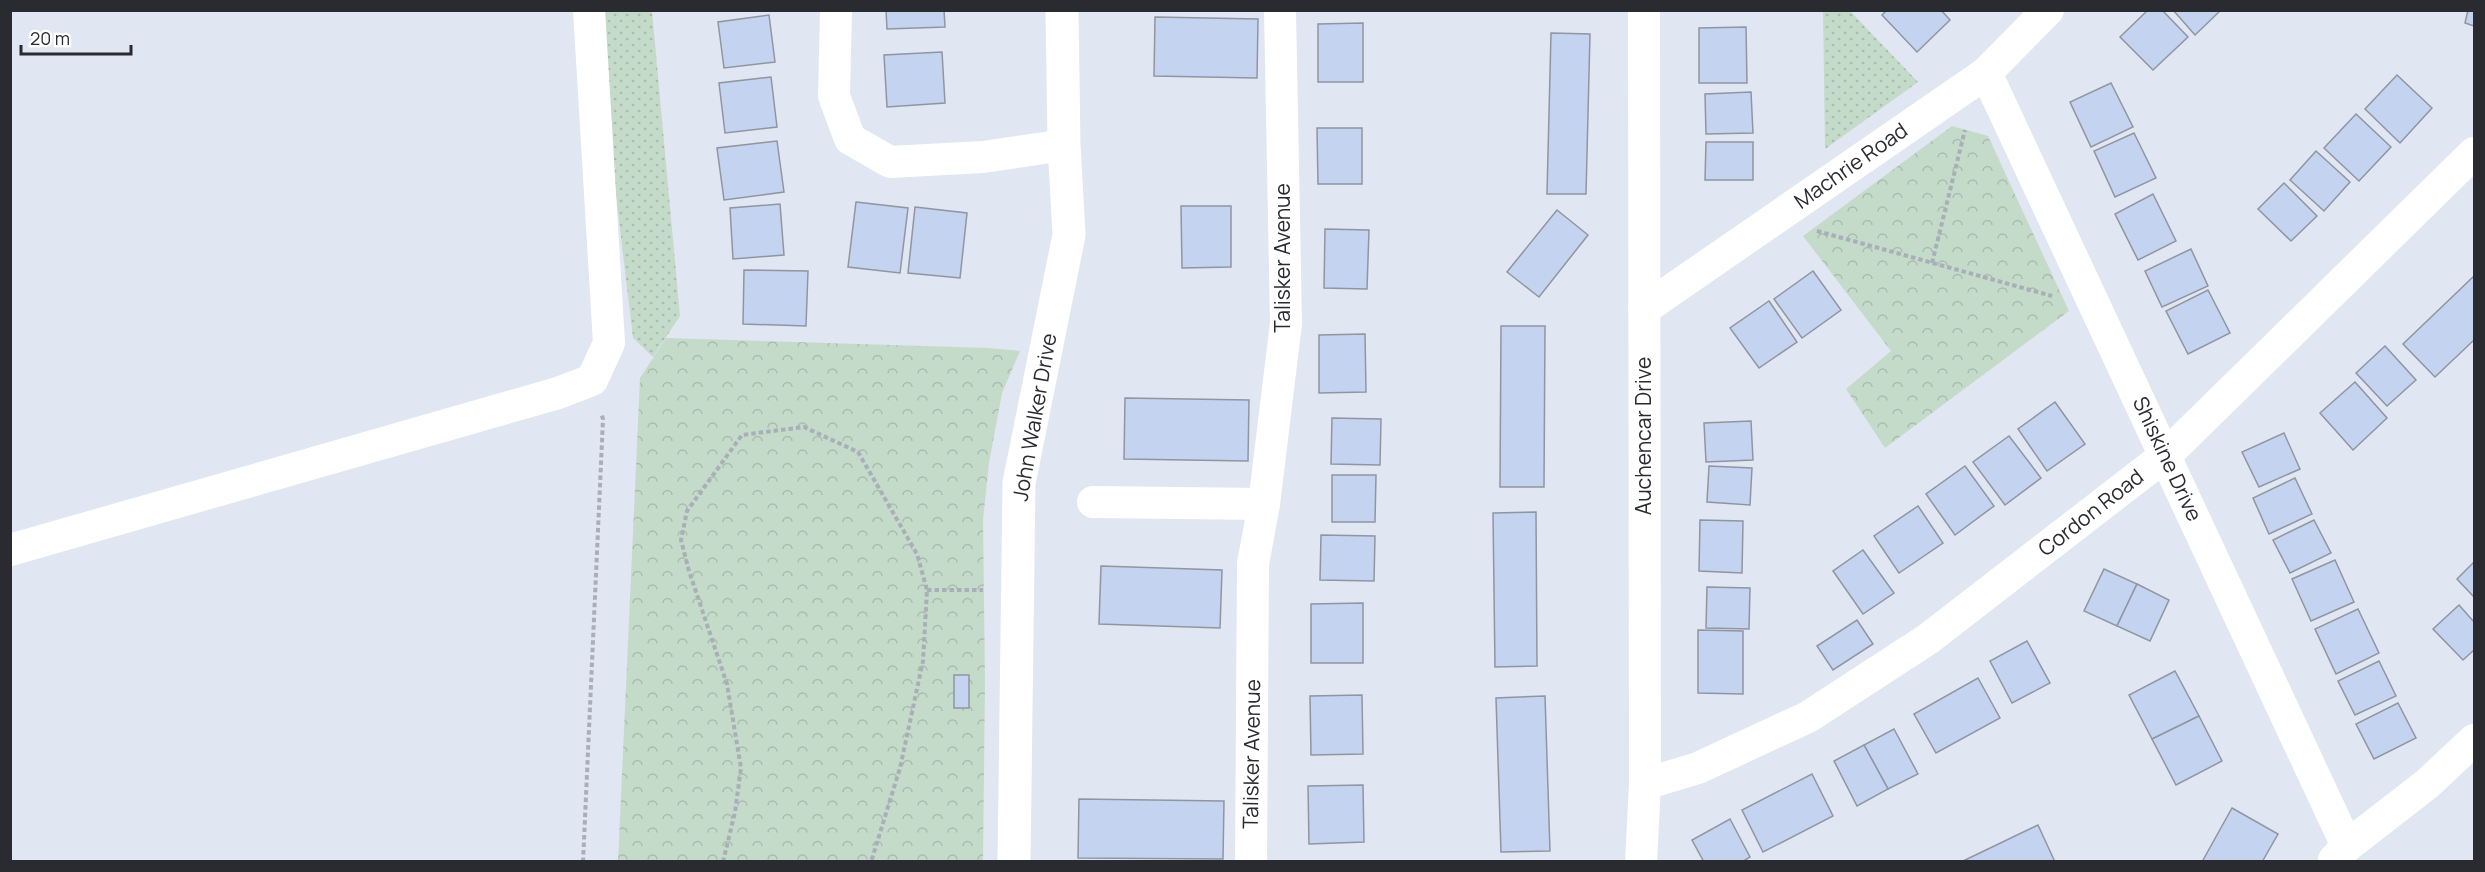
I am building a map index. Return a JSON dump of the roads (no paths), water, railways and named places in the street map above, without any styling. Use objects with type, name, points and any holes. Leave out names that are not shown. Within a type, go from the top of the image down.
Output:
[{"type":"street","points":[[10,550],[558,393],[592,380],[609,343],[589,10]]},
{"type":"street","points":[[836,10],[834,96],[850,139],[890,162],[983,157],[1064,145]]},
{"type":"street","name":"John Walker Drive","points":[[1014,861],[1019,483],[1069,235],[1064,145],[1062,10]]},
{"type":"street","name":"Talisker Avenue","points":[[1251,861],[1253,564],[1264,504],[1286,323],[1280,10]]},
{"type":"street","name":"Auchencar Drive","points":[[1641,861],[1645,784],[1644,10]]},
{"type":"street","name":"Machrie Road","points":[[1644,309],[1986,73],[2048,10]]},
{"type":"street","name":"Shiskine Drive","points":[[1986,73],[2166,454],[2339,854]]},
{"type":"street","name":"Cordon Road","points":[[1645,784],[1698,768],[1808,717],[1928,639],[2166,454],[2475,153]]},
{"type":"street","points":[[1093,502],[1264,504]]},
{"type":"street","points":[[2339,854],[2427,784],[2475,740]]}]
